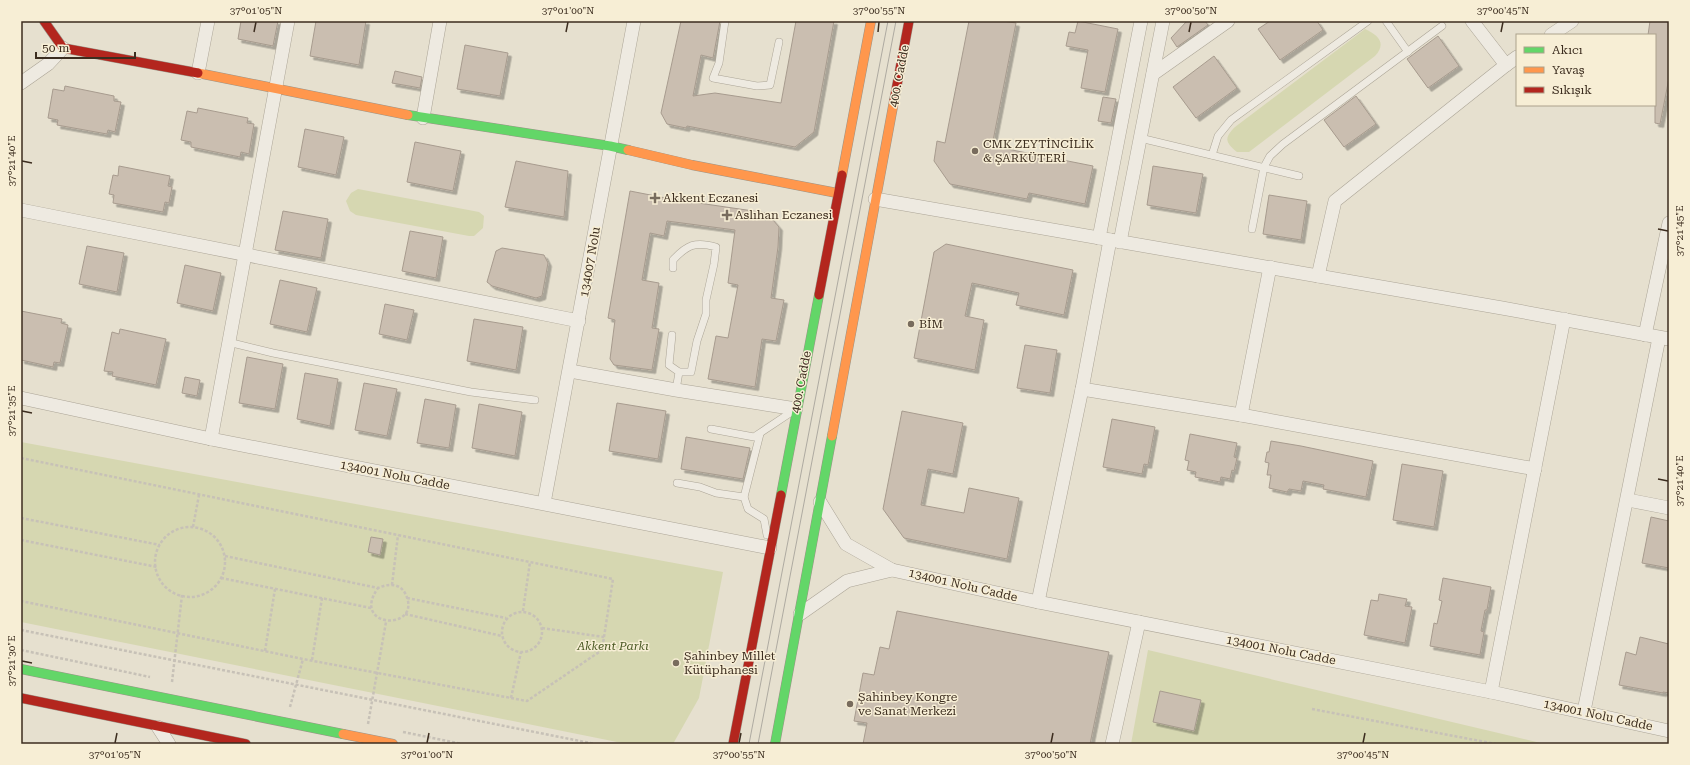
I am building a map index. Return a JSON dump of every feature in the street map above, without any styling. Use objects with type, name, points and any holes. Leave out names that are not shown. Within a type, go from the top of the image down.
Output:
[{"type":"main road","points":[[44,21],[63,48],[198,73],[423,118],[610,146],[692,165],[837,193]]},
{"type":"main road","name":"400. Cadde","points":[[733,744],[871,21]]},
{"type":"main road","name":"400. Cadde","points":[[776,744],[875,199],[909,21]]},
{"type":"main road","points":[[21,669],[393,744]]},
{"type":"main road","points":[[21,698],[246,744]]},
{"type":"main road","points":[[778,731],[782,744]]},
{"type":"street","points":[[198,73],[208,21]]},
{"type":"street","points":[[211,439],[288,21]]},
{"type":"street","points":[[423,118],[440,21]]},
{"type":"street","name":"134007 Nolu","points":[[544,503],[570,371],[634,21]]},
{"type":"street","points":[[1038,602],[1082,389],[1110,240],[1141,21]]},
{"type":"street","points":[[1110,240],[1140,138],[1163,21]]},
{"type":"street","points":[[1153,74],[1228,21]]},
{"type":"street","points":[[1472,21],[1506,65]]},
{"type":"street","points":[[1552,34],[1572,21]]},
{"type":"street","points":[[21,83],[48,64],[63,48]]},
{"type":"street","points":[[1318,276],[1335,201],[1516,58]]},
{"type":"street","points":[[875,199],[1270,267],[1664,339],[1628,500],[1584,711]]},
{"type":"street","points":[[21,210],[579,321]]},
{"type":"street","points":[[1645,335],[1669,223]]},
{"type":"street","points":[[1241,415],[1270,267]]},
{"type":"street","points":[[1491,692],[1564,320]]},
{"type":"street","points":[[570,371],[796,409]]},
{"type":"street","points":[[1082,389],[1241,415],[1535,469]]},
{"type":"street","name":"134001 Nolu Cadde","points":[[21,398],[211,439],[770,548]]},
{"type":"street","points":[[1628,500],[1669,508]]},
{"type":"street","name":"134001 Nolu Cadde","points":[[820,502],[846,544],[892,570],[1038,602],[1491,692],[1669,730]]},
{"type":"street","name":"134001 Nolu Cadde","points":[[800,614],[847,581],[892,570]]},
{"type":"street","points":[[1112,744],[1139,622]]},
{"type":"street","points":[[158,727],[169,744]]},
{"type":"lane","points":[[725,21],[719,63],[713,78],[757,86],[770,85],[779,42]]},
{"type":"lane","points":[[1212,155],[1218,136],[1231,120],[1368,21]]},
{"type":"lane","points":[[1386,21],[1408,52]]},
{"type":"lane","points":[[1252,229],[1264,167],[1270,156],[1283,144],[1442,26]]},
{"type":"lane","points":[[1140,138],[1299,176]]},
{"type":"lane","points":[[672,335],[669,365],[679,372],[691,372],[706,314],[706,300],[716,247],[702,243],[684,249],[673,260],[673,268]]},
{"type":"lane","points":[[228,342],[272,353],[471,392],[535,400]]},
{"type":"lane","points":[[676,390],[679,372]]},
{"type":"lane","points":[[711,430],[754,437],[796,409]]},
{"type":"lane","points":[[760,434],[744,496],[748,509],[764,519],[770,548]]},
{"type":"lane","points":[[677,483],[700,487],[716,493],[744,496]]},
{"type":"path","points":[[21,458],[614,579],[602,650],[527,701],[303,659],[21,601]]},
{"type":"path","points":[[193,527],[199,495]]},
{"type":"path","points":[[21,518],[160,545]]},
{"type":"path","points":[[193,527],[204,530],[214,536],[221,545],[225,556],[225,567],[221,578],[214,587],[204,594],[193,596],[182,595],[171,591],[163,583],[158,573],[156,556],[160,545],[171,532],[182,528],[193,527]]},
{"type":"path","points":[[392,585],[398,535]]},
{"type":"path","points":[[21,540],[157,567]]},
{"type":"path","points":[[225,556],[378,588],[388,584],[398,586],[406,593],[408,604],[405,614],[397,620],[386,622],[376,617],[371,608],[372,597],[378,588]]},
{"type":"path","points":[[523,611],[530,562]]},
{"type":"path","points":[[221,578],[371,608]]},
{"type":"path","points":[[265,651],[275,589]]},
{"type":"path","points":[[172,682],[176,660],[182,595]]},
{"type":"path","points":[[312,660],[322,598]]},
{"type":"path","points":[[407,598],[506,618]]},
{"type":"path","points":[[523,611],[531,613],[538,619],[542,628],[542,637],[538,645],[530,650],[521,652],[512,650],[506,644],[502,636],[502,626],[506,618],[514,613],[523,611]]},
{"type":"path","points":[[405,614],[502,636]]},
{"type":"path","points":[[364,738],[368,724],[386,622]]},
{"type":"path","points":[[542,628],[604,637]]},
{"type":"path","points":[[21,630],[595,744]]},
{"type":"path","points":[[511,698],[521,652]]},
{"type":"path","points":[[290,707],[303,659]]},
{"type":"path","points":[[1312,709],[1496,744]]},
{"type":"green space","points":[[1365,29],[1374,34],[1381,43],[1379,51],[1375,56],[1249,152],[1237,152],[1228,143],[1227,140],[1229,134],[1235,127]]},
{"type":"green space","points":[[358,189],[479,212],[484,216],[483,228],[474,236],[469,236],[356,215],[350,211],[346,201],[351,193]]},
{"type":"green space","name":"Akkent Parkı","points":[[21,442],[723,572],[699,698],[673,744],[627,744],[21,622]]},
{"type":"green space","points":[[1148,650],[1545,744],[1131,744]]},
{"type":"building","points":[[241,21],[278,21],[273,46],[238,39]]},
{"type":"building","points":[[316,21],[366,21],[359,65],[310,56]]},
{"type":"building","points":[[681,21],[720,21],[713,58],[701,55],[693,96],[715,93],[781,103],[796,21],[834,21],[814,132],[795,147],[687,126],[686,128],[667,124],[661,113]]},
{"type":"building","points":[[969,21],[1003,21],[1016,23],[992,146],[1093,166],[1085,204],[1029,193],[1027,199],[950,184],[934,161],[937,141],[945,143]]},
{"type":"building","points":[[1078,21],[1118,29],[1105,92],[1081,88],[1088,50],[1066,46],[1069,32],[1075,33]]},
{"type":"building","points":[[1187,21],[1205,21],[1208,25],[1177,47],[1171,38]]},
{"type":"building","points":[[1270,21],[1317,21],[1323,30],[1280,60],[1258,29]]},
{"type":"building","points":[[1650,21],[1669,21],[1669,78],[1660,124],[1655,123],[1656,34],[1648,34]]},
{"type":"building","points":[[1438,36],[1459,66],[1428,88],[1407,59]]},
{"type":"building","points":[[465,45],[508,53],[500,96],[457,89]]},
{"type":"building","points":[[1214,56],[1237,88],[1196,118],[1173,87]]},
{"type":"building","points":[[395,71],[422,77],[420,88],[392,83]]},
{"type":"building","points":[[65,86],[114,96],[114,101],[121,102],[115,132],[108,130],[107,134],[57,125],[58,120],[48,118],[53,89],[64,91]]},
{"type":"building","points":[[1356,96],[1376,124],[1344,147],[1324,120]]},
{"type":"building","points":[[1103,97],[1116,99],[1111,123],[1098,121]]},
{"type":"building","points":[[198,108],[248,118],[247,123],[254,124],[249,154],[241,152],[240,157],[191,147],[191,142],[181,140],[187,111],[197,113]]},
{"type":"building","points":[[305,129],[344,137],[336,175],[298,167]]},
{"type":"building","points":[[415,142],[461,151],[453,191],[407,182]]},
{"type":"building","points":[[516,161],[568,171],[564,217],[505,207]]},
{"type":"building","points":[[119,166],[170,176],[168,186],[172,187],[169,203],[165,202],[163,212],[113,203],[114,195],[109,194],[113,175],[118,176]]},
{"type":"building","points":[[1153,166],[1203,174],[1196,213],[1147,205]]},
{"type":"building","points":[[630,191],[671,199],[767,213],[779,227],[778,247],[771,298],[784,300],[776,341],[762,339],[755,387],[708,379],[716,336],[728,338],[738,285],[728,283],[735,230],[667,221],[664,236],[650,233],[642,280],[659,283],[652,328],[659,329],[652,370],[614,365],[610,359],[615,320],[608,318]]},
{"type":"building","points":[[1269,195],[1307,201],[1301,240],[1263,234]]},
{"type":"building","points":[[283,211],[328,219],[321,258],[275,250]]},
{"type":"building","points":[[410,231],[443,237],[436,278],[402,271]]},
{"type":"building","points":[[946,244],[1073,270],[1064,315],[1016,305],[1019,293],[972,283],[965,316],[984,320],[975,370],[914,358],[934,252]]},
{"type":"building","points":[[87,246],[124,253],[117,292],[79,284]]},
{"type":"building","points":[[502,248],[544,255],[548,263],[542,296],[536,298],[492,286],[487,282],[496,251]]},
{"type":"building","points":[[185,265],[221,273],[213,311],[177,303]]},
{"type":"building","points":[[280,280],[317,288],[307,332],[270,324]]},
{"type":"building","points":[[385,304],[414,310],[407,340],[379,334]]},
{"type":"building","points":[[21,311],[62,319],[61,323],[68,325],[60,363],[54,362],[53,367],[21,360]]},
{"type":"building","points":[[474,319],[523,327],[516,370],[467,361]]},
{"type":"building","points":[[120,329],[166,339],[156,385],[112,376],[113,372],[104,371],[112,332],[119,334]]},
{"type":"building","points":[[1025,345],[1057,350],[1050,393],[1017,388]]},
{"type":"building","points":[[247,357],[283,364],[275,409],[239,403]]},
{"type":"building","points":[[305,373],[338,379],[330,426],[297,419]]},
{"type":"building","points":[[185,377],[200,380],[197,396],[182,393]]},
{"type":"building","points":[[364,383],[397,389],[387,436],[355,430]]},
{"type":"building","points":[[425,399],[456,405],[449,448],[417,443]]},
{"type":"building","points":[[617,403],[666,411],[658,459],[609,451]]},
{"type":"building","points":[[479,404],[522,412],[515,456],[472,448]]},
{"type":"building","points":[[902,411],[963,423],[953,474],[928,469],[921,505],[964,513],[969,488],[1019,498],[1007,559],[904,538],[883,509]]},
{"type":"building","points":[[1112,419],[1155,427],[1148,465],[1144,464],[1142,474],[1103,467]]},
{"type":"building","points":[[1190,434],[1237,443],[1234,457],[1237,458],[1234,471],[1232,470],[1230,479],[1221,477],[1220,482],[1195,477],[1196,472],[1187,470],[1189,461],[1185,460]]},
{"type":"building","points":[[686,437],[750,448],[743,479],[681,469]]},
{"type":"building","points":[[1271,441],[1373,461],[1366,497],[1323,489],[1324,485],[1303,481],[1301,491],[1289,489],[1287,492],[1269,488],[1271,475],[1267,475],[1269,463],[1265,462]]},
{"type":"building","points":[[1402,464],[1443,471],[1434,527],[1393,520]]},
{"type":"building","points":[[1651,517],[1669,521],[1669,568],[1642,563]]},
{"type":"building","points":[[371,537],[383,539],[380,555],[368,552]]},
{"type":"building","points":[[1443,578],[1491,587],[1481,631],[1484,632],[1480,655],[1430,646],[1434,623],[1437,624],[1442,601],[1439,600]]},
{"type":"building","points":[[1379,594],[1407,599],[1405,606],[1412,607],[1405,643],[1364,635],[1371,600],[1378,601]]},
{"type":"building","points":[[897,611],[1109,652],[1090,744],[863,744],[867,723],[854,721],[863,673],[874,675],[880,647],[889,649]]},
{"type":"building","points":[[1640,637],[1669,644],[1669,693],[1619,685],[1626,652],[1636,655]]},
{"type":"building","points":[[1160,691],[1201,700],[1194,731],[1153,722]]},
{"type":"tram line","points":[[749,744],[888,21]]},
{"type":"tram line","points":[[758,744],[896,21]]},
{"type":"traffic: fast","points":[[408,115],[628,150]]},
{"type":"traffic: fast","points":[[781,495],[819,295]]},
{"type":"traffic: fast","points":[[775,744],[832,436]]},
{"type":"traffic: fast","points":[[21,669],[343,734]]},
{"type":"traffic: slow","points":[[842,175],[871,21]]},
{"type":"traffic: slow","points":[[198,73],[408,115]]},
{"type":"traffic: slow","points":[[832,436],[894,101]]},
{"type":"traffic: slow","points":[[628,150],[692,165],[837,193]]},
{"type":"traffic: slow","points":[[343,734],[393,744]]},
{"type":"traffic: jam","points":[[44,21],[63,48],[198,73]]},
{"type":"traffic: jam","points":[[894,101],[909,21]]},
{"type":"traffic: jam","points":[[819,295],[842,175]]},
{"type":"traffic: jam","points":[[733,744],[781,495]]},
{"type":"traffic: jam","points":[[21,698],[246,744]]},
{"type":"place","name":"CMK ZEYTİNCİLİK & ŞARKÜTERİ","points":[[975,151]]},
{"type":"place","name":"Akkent Eczanesi","points":[[655,198]]},
{"type":"place","name":"Aslıhan Eczanesi","points":[[727,215]]},
{"type":"place","name":"BİM","points":[[911,324]]},
{"type":"place","name":"Şahinbey Millet Kütüphanesi","points":[[676,663]]},
{"type":"place","name":"Şahinbey Kongre ve Sanat Merkezi","points":[[850,704]]}]
